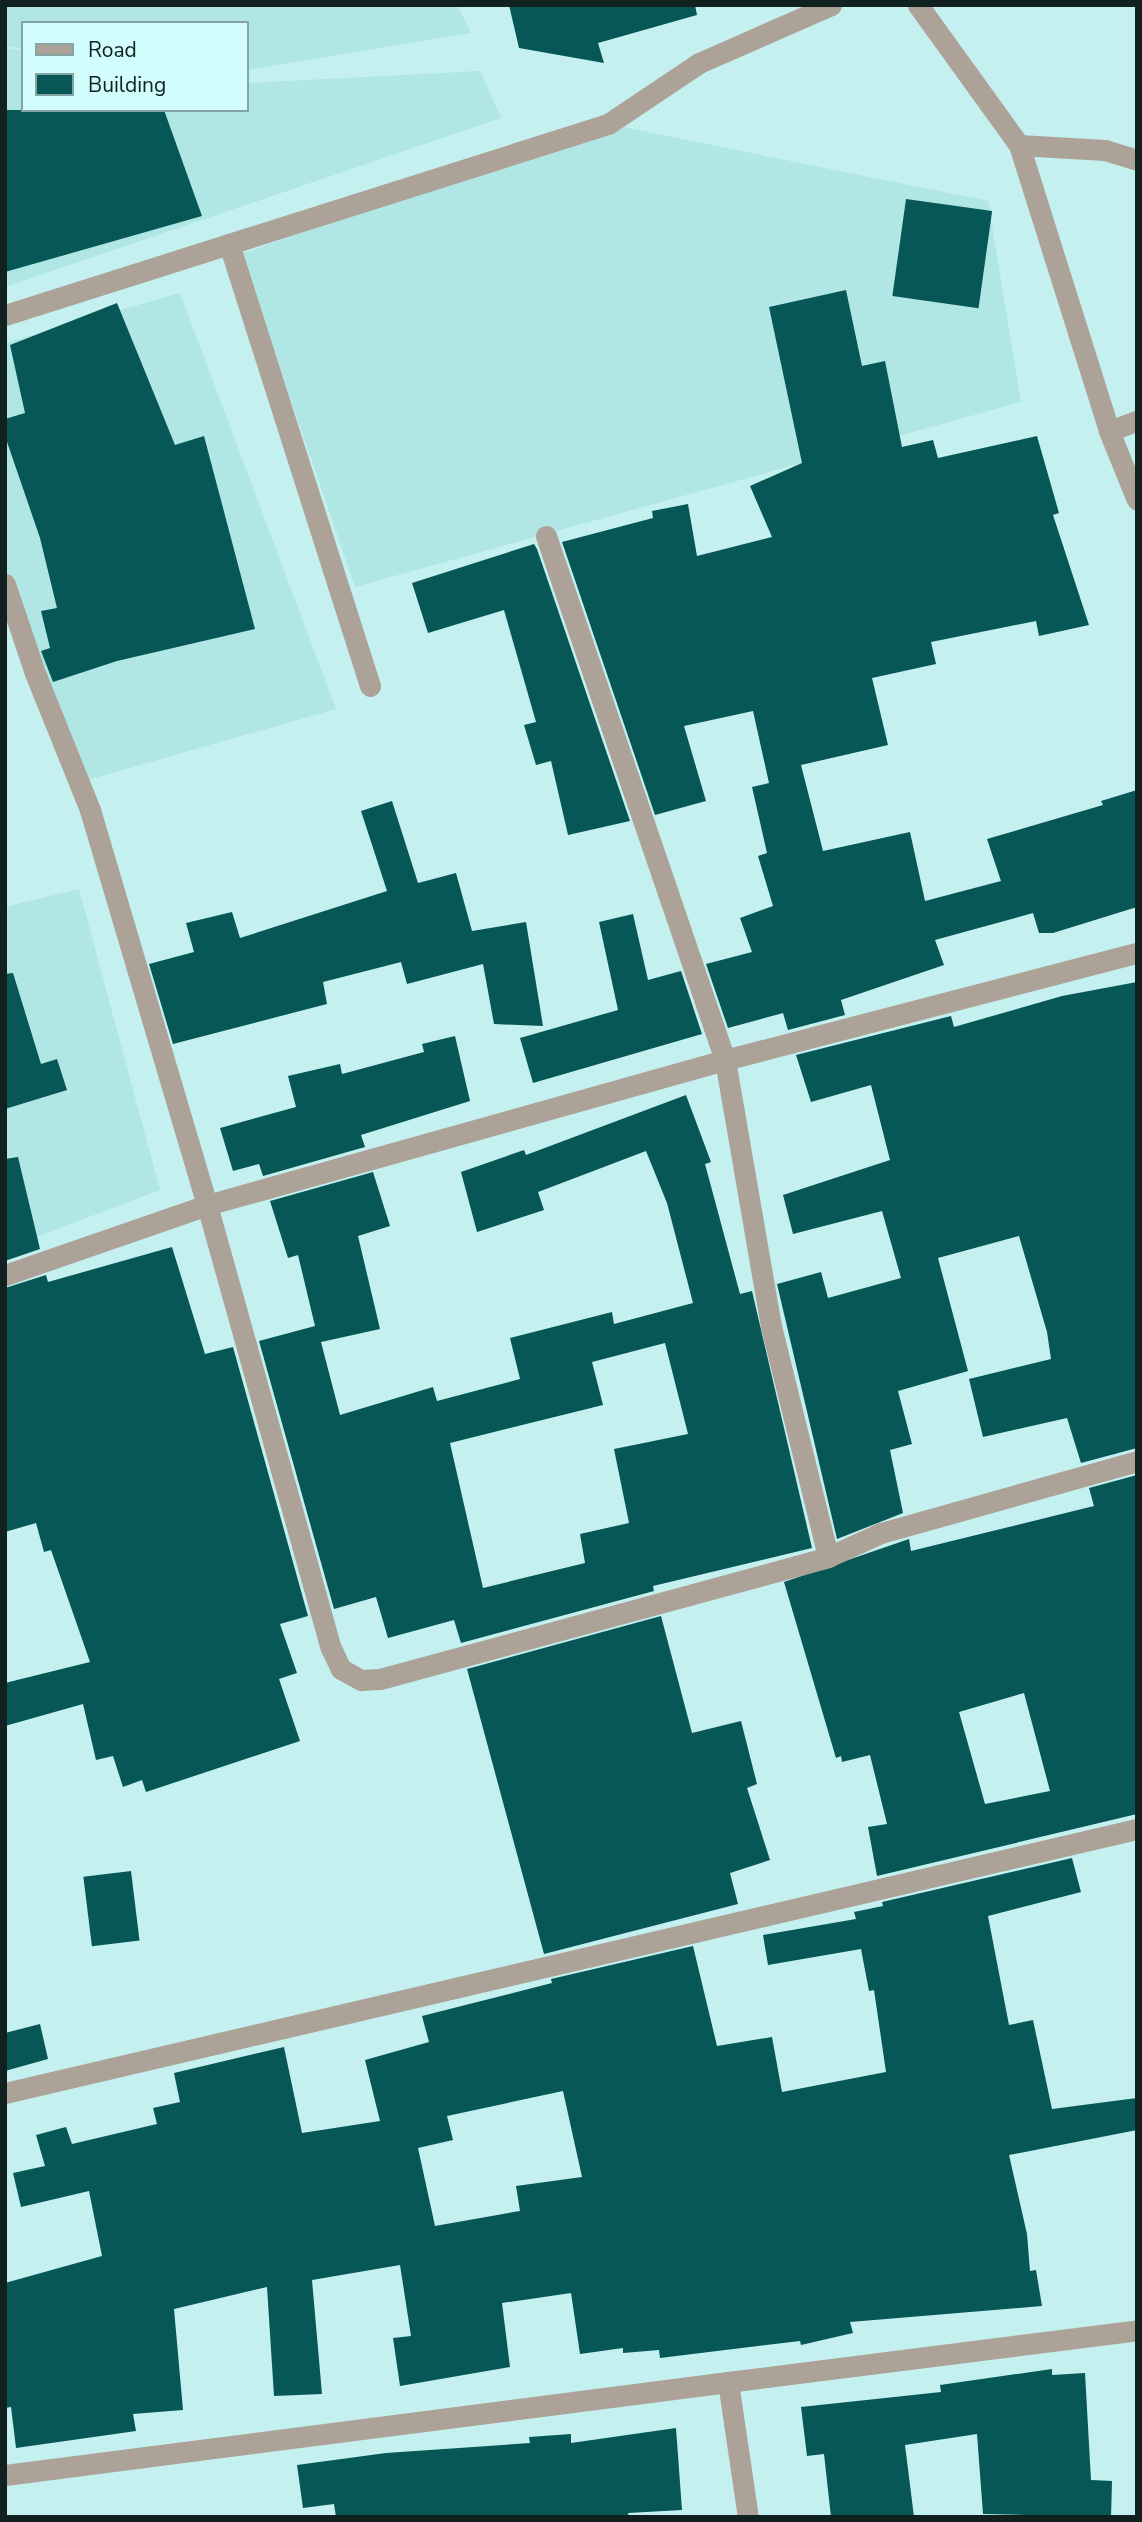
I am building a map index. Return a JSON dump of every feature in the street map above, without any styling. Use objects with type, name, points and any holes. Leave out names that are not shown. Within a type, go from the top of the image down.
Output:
[{"type":"street","points":[[5,315],[608,124],[699,63],[831,5]]},
{"type":"street","points":[[918,5],[1019,145],[1109,431],[1137,500]]},
{"type":"street","points":[[1019,145],[1105,150],[1137,160]]},
{"type":"street","points":[[229,244],[370,686]]},
{"type":"street","points":[[1109,431],[1137,421]]},
{"type":"street","points":[[546,536],[725,1060],[771,1326],[828,1557]]},
{"type":"street","points":[[5,584],[34,673],[90,810],[207,1205],[331,1648],[341,1669],[361,1680],[380,1679],[828,1557],[881,1533],[1137,1461]]},
{"type":"street","points":[[5,1275],[207,1205],[725,1060],[1137,953]]},
{"type":"street","points":[[5,2093],[1137,1829]]},
{"type":"street","points":[[5,2475],[1137,2330]]},
{"type":"street","points":[[728,2382],[748,2517]]},
{"type":"shaded area","points":[[5,5],[457,5],[471,33],[248,70],[248,21],[21,21],[21,49],[5,46]]},
{"type":"shaded area","points":[[5,48],[21,51],[21,112],[248,112],[248,83],[480,71],[501,118],[5,287]]},
{"type":"shaded area","points":[[608,124],[988,201],[1021,402],[355,587],[241,254]]},
{"type":"shaded area","points":[[180,293],[336,709],[77,783],[5,573],[5,343]]},
{"type":"shaded area","points":[[79,889],[160,1190],[5,1249],[5,907]]},
{"type":"building","points":[[509,5],[695,5],[697,15],[598,43],[604,63],[519,48]]},
{"type":"building","points":[[5,110],[165,112],[202,216],[5,272]]},
{"type":"building","points":[[906,199],[992,211],[979,308],[892,296]]},
{"type":"building","points":[[846,290],[862,366],[885,361],[902,447],[933,440],[938,458],[1037,436],[1059,513],[1053,515],[1089,625],[1039,636],[1036,621],[931,642],[936,664],[872,678],[888,745],[801,765],[823,851],[910,832],[925,901],[1001,881],[987,839],[1103,805],[1101,801],[1137,790],[1137,907],[1053,933],[1039,933],[1033,913],[935,940],[944,965],[841,1000],[845,1015],[788,1030],[783,1013],[728,1028],[706,964],[752,952],[740,918],[773,906],[758,856],[767,853],[752,787],[769,783],[753,711],[684,726],[706,801],[655,815],[562,542],[653,518],[652,511],[688,504],[697,556],[772,537],[750,486],[802,463],[769,307]]},
{"type":"building","points":[[117,303],[175,445],[204,436],[255,629],[117,661],[53,682],[41,651],[50,648],[41,611],[57,608],[40,538],[5,436],[5,419],[25,413],[10,345]]},
{"type":"building","points":[[534,544],[630,821],[568,835],[551,761],[536,765],[524,725],[536,722],[504,610],[428,633],[412,583]]},
{"type":"building","points":[[392,801],[418,883],[456,873],[472,931],[526,922],[543,1026],[494,1024],[483,964],[407,984],[401,962],[323,982],[327,1004],[173,1044],[149,964],[194,952],[186,923],[232,912],[240,938],[387,891],[361,811]]},
{"type":"building","points":[[633,914],[648,980],[681,971],[702,1034],[533,1083],[520,1038],[618,1010],[599,922]]},
{"type":"building","points":[[13,973],[41,1064],[57,1059],[67,1090],[5,1109],[5,974]]},
{"type":"building","points":[[1137,982],[1137,1448],[1081,1463],[1067,1418],[983,1437],[969,1379],[1051,1359],[1047,1332],[1019,1236],[938,1258],[968,1371],[898,1391],[912,1444],[890,1450],[903,1513],[837,1539],[777,1284],[821,1272],[828,1298],[901,1278],[882,1211],[793,1234],[783,1195],[890,1160],[871,1085],[811,1102],[796,1055],[951,1016],[954,1027],[1062,996]]},
{"type":"building","points":[[455,1036],[470,1101],[361,1135],[365,1147],[263,1176],[259,1164],[233,1171],[220,1128],[296,1107],[288,1076],[340,1064],[342,1074],[424,1052],[422,1044]]},
{"type":"building","points":[[686,1095],[711,1162],[705,1164],[740,1294],[752,1291],[812,1548],[653,1586],[654,1591],[461,1643],[454,1620],[388,1638],[376,1597],[334,1609],[259,1341],[315,1326],[298,1255],[288,1258],[270,1201],[373,1172],[390,1226],[358,1236],[380,1329],[321,1342],[340,1415],[433,1387],[437,1401],[520,1379],[510,1338],[612,1312],[614,1324],[693,1303],[667,1203],[646,1151],[538,1192],[544,1210],[477,1232],[461,1172],[524,1150],[526,1155]],"holes":[[[665,1343],[688,1434],[614,1449],[629,1523],[580,1534],[585,1563],[483,1588],[450,1443],[603,1405],[592,1362]]]},
{"type":"building","points":[[18,1157],[40,1249],[5,1261],[5,1159]]},
{"type":"building","points":[[172,1247],[205,1354],[233,1347],[308,1616],[280,1624],[297,1673],[279,1679],[300,1741],[146,1792],[142,1780],[123,1787],[113,1756],[96,1760],[83,1704],[5,1726],[5,1683],[90,1662],[51,1550],[44,1552],[36,1523],[5,1532],[5,1288],[46,1275],[48,1282]]},
{"type":"building","points":[[1137,1475],[1137,1814],[877,1876],[868,1827],[887,1824],[870,1755],[842,1762],[841,1756],[836,1758],[784,1582],[909,1539],[911,1551],[1094,1506],[1089,1488]],"holes":[[[1024,1693],[1050,1791],[985,1804],[959,1712]]]},
{"type":"building","points":[[661,1616],[692,1733],[741,1721],[757,1784],[747,1788],[770,1860],[730,1873],[738,1904],[544,1954],[467,1669]]},
{"type":"building","points":[[1072,1858],[1081,1892],[988,1916],[1009,2025],[1033,2020],[1052,2109],[1137,2098],[1137,2130],[1009,2155],[1027,2234],[1030,2271],[1036,2270],[1042,2306],[850,2322],[853,2333],[801,2345],[800,2341],[660,2358],[659,2350],[623,2353],[623,2348],[580,2354],[571,2293],[502,2303],[510,2367],[400,2386],[393,2338],[411,2336],[400,2265],[312,2280],[322,2394],[274,2396],[267,2287],[174,2309],[183,2410],[133,2414],[136,2431],[16,2448],[11,2407],[5,2408],[5,2283],[102,2256],[89,2191],[21,2207],[13,2173],[45,2166],[36,2135],[66,2127],[72,2144],[157,2124],[153,2108],[180,2102],[174,2073],[284,2047],[302,2133],[380,2121],[365,2060],[429,2042],[422,2016],[552,1983],[551,1979],[693,1946],[717,2046],[772,2037],[782,2092],[886,2072],[874,1990],[869,1991],[861,1949],[768,1965],[763,1935],[856,1919],[854,1912],[883,1906],[882,1902]],"holes":[[[563,2091],[582,2177],[516,2186],[520,2211],[435,2226],[418,2148],[453,2140],[447,2116]]]},
{"type":"building","points":[[131,1871],[140,1940],[92,1946],[83,1877]]},
{"type":"building","points":[[40,2024],[48,2059],[5,2071],[5,2033]]},
{"type":"building","points":[[1052,2369],[1052,2375],[1085,2373],[1091,2480],[1112,2481],[1111,2517],[983,2514],[977,2434],[905,2445],[914,2517],[831,2517],[824,2454],[807,2456],[801,2407],[941,2392],[940,2385]]},
{"type":"building","points":[[676,2428],[682,2510],[628,2513],[629,2517],[336,2517],[334,2504],[303,2508],[297,2465],[386,2453],[530,2443],[529,2437],[571,2434],[571,2443]]}]
